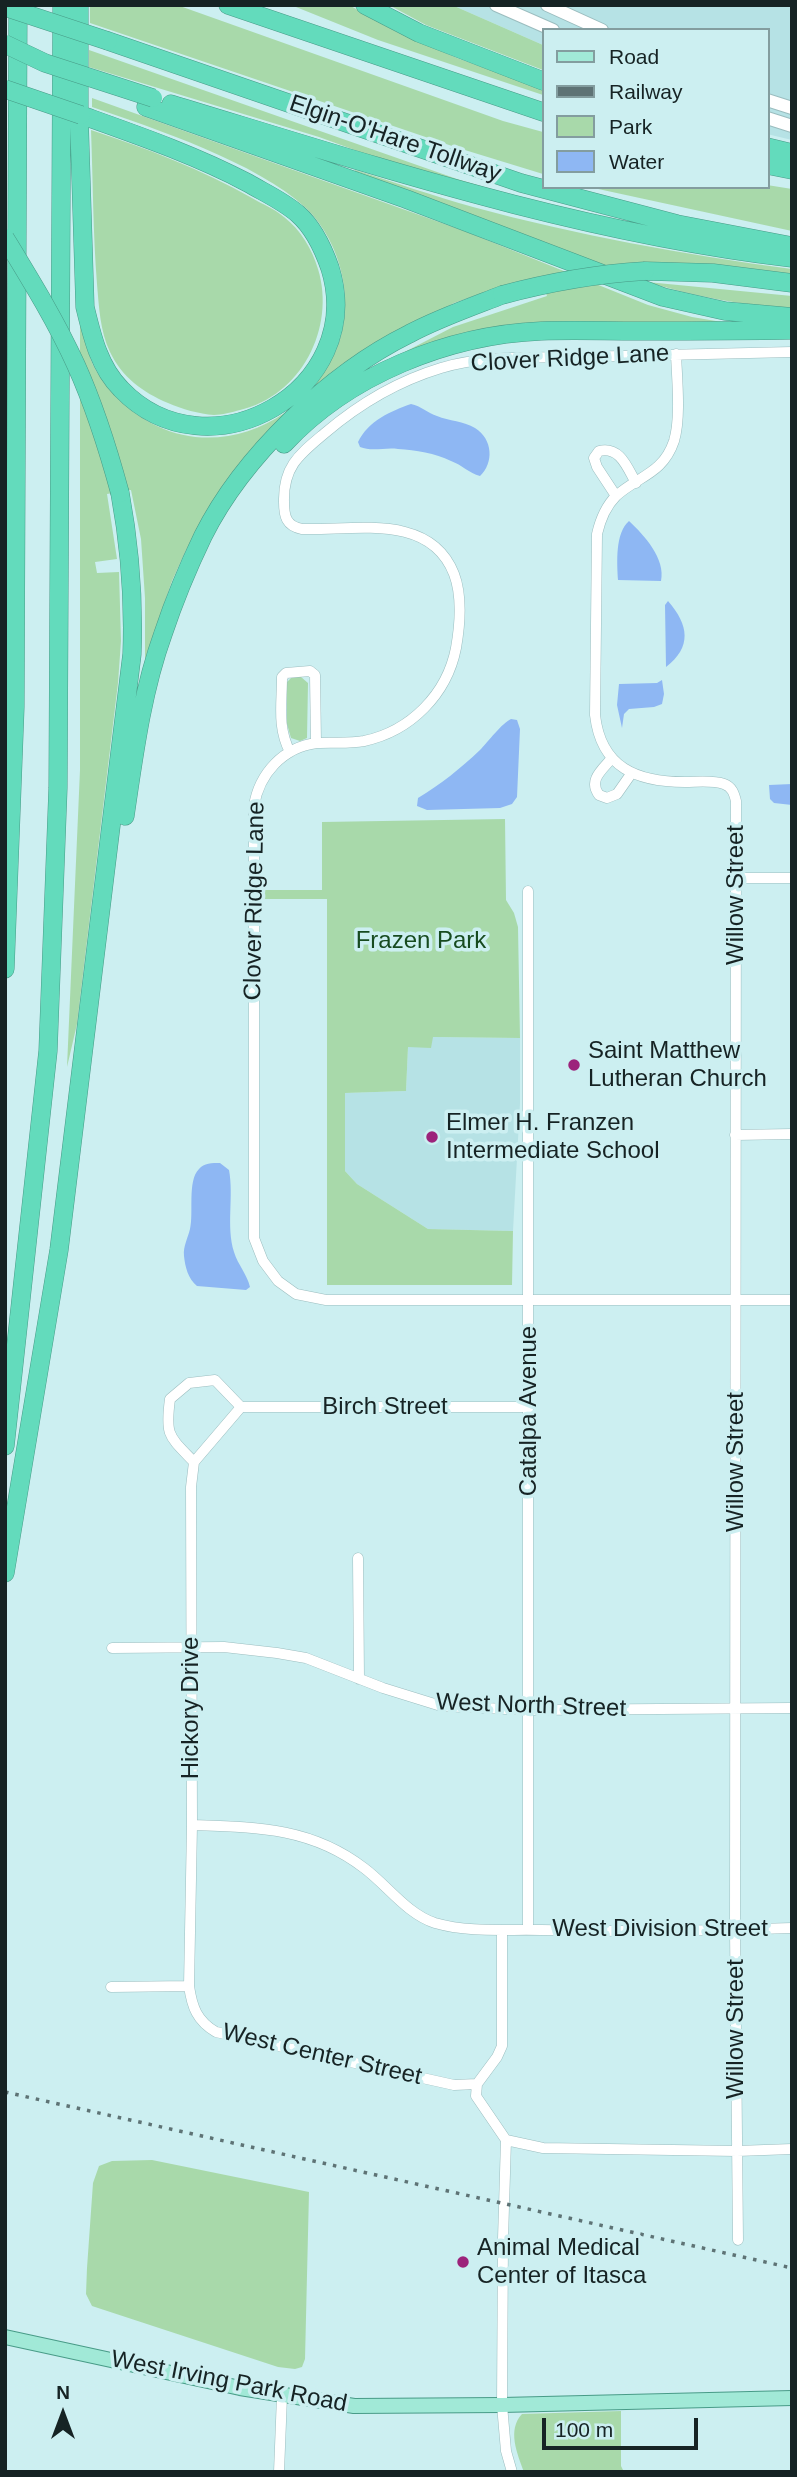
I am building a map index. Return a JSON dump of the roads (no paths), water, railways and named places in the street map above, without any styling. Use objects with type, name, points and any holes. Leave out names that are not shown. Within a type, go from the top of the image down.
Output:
[{"type":"highway","points":[[11,5],[18,157]]},
{"type":"highway","points":[[5,968],[17,482],[19,5]]},
{"type":"highway","points":[[5,1446],[48,1051],[58,788],[62,5]]},
{"type":"highway","points":[[5,89],[118,128],[199,160],[277,199],[300,215],[316,234],[325,254],[334,282],[335,304],[332,332],[324,355],[302,387],[259,416],[234,424],[210,428],[180,424],[137,403],[120,388],[98,353],[85,307],[79,116],[79,5]]},
{"type":"highway","points":[[228,5],[542,112]]},
{"type":"highway","points":[[259,5],[321,37]]},
{"type":"highway","points":[[365,5],[419,33],[542,81]]},
{"type":"highway","name":"Elgin-O'Hare Tollway","points":[[5,7],[542,188]]},
{"type":"highway","points":[[5,44],[46,63],[663,297],[725,311],[792,317]]},
{"type":"highway","points":[[5,52],[44,70],[150,102],[531,210],[652,236],[792,257]]},
{"type":"highway","points":[[769,147],[792,153]]},
{"type":"highway","points":[[769,165],[792,170]]},
{"type":"highway","name":"Elgin-O'Hare Tollway","points":[[544,189],[677,223],[792,246]]},
{"type":"highway","points":[[5,238],[52,317],[75,363],[108,447],[120,493],[130,553],[134,601],[132,654],[59,1250],[5,1573]]},
{"type":"highway","points":[[93,973],[106,933],[142,710],[162,635],[203,536],[242,478],[309,403],[359,364],[407,335],[450,314],[548,282],[590,275],[645,271],[713,274],[792,283]]},
{"type":"highway","points":[[194,560],[244,488],[292,436],[321,410],[352,389],[416,358],[443,348],[495,336],[540,331],[792,330]]},
{"type":"highway","points":[[5,689],[11,798]]},
{"type":"main road","name":"West Irving Park Road","points":[[5,2337],[282,2396],[354,2406],[502,2406],[792,2398]]},
{"type":"street","points":[[496,5],[548,28]]},
{"type":"street","points":[[547,5],[598,28]]},
{"type":"street","points":[[769,101],[792,108]]},
{"type":"street","points":[[769,119],[792,126]]},
{"type":"street","name":"Clover Ridge Lane","points":[[792,352],[471,362],[442,368],[396,386],[366,402],[339,421],[294,461],[287,473],[284,487],[284,514],[289,524],[302,528],[391,529],[417,535],[430,543],[445,558],[455,578],[458,594],[458,635],[453,660],[443,683],[427,706],[410,721],[379,737],[354,742],[316,743],[290,752],[279,759],[264,777],[254,806],[253,1226],[259,1254],[271,1275],[296,1294],[316,1299],[736,1302],[792,1300]]},
{"type":"street","name":"Willow Street","points":[[676,354],[674,439],[658,467],[617,496],[599,525],[595,551],[595,715],[598,732],[612,758],[631,774],[652,781],[718,783],[730,788],[736,801],[735,1930],[738,2240]]},
{"type":"street","points":[[617,496],[597,467],[594,458],[599,451],[608,449],[618,453],[636,483]]},
{"type":"street","points":[[290,752],[282,737],[281,727],[282,677],[285,673],[310,671],[315,675],[316,743]]},
{"type":"street","points":[[612,758],[594,781],[594,788],[599,795],[607,798],[617,794],[631,774]]},
{"type":"street","points":[[736,878],[792,878]]},
{"type":"street","name":"Catalpa Avenue","points":[[528,891],[528,1930]]},
{"type":"street","points":[[736,1135],[792,1134]]},
{"type":"street","points":[[215,1380],[241,1407],[194,1462],[172,1438],[167,1425],[170,1398],[190,1383],[215,1380]]},
{"type":"street","name":"Birch Street","points":[[241,1407],[529,1407]]},
{"type":"street","name":"Hickory Drive","points":[[189,1986],[192,1825],[191,1487],[194,1462]]},
{"type":"street","points":[[358,1558],[359,1679]]},
{"type":"street","name":"West North Street","points":[[112,1648],[224,1647],[306,1658],[441,1706],[528,1710],[736,1710],[792,1707]]},
{"type":"street","points":[[192,1825],[263,1827],[308,1838],[339,1850],[365,1868],[416,1914],[433,1922],[470,1930],[502,1930],[502,2046],[477,2084],[476,2096],[506,2140],[502,2406],[506,2451],[512,2472]]},
{"type":"street","name":"West Division Street","points":[[502,1930],[642,1932],[792,1928]]},
{"type":"street","points":[[111,1987],[189,1986]]},
{"type":"street","name":"West Center Street","points":[[189,1986],[197,2016],[216,2032],[454,2085],[477,2084]]},
{"type":"street","points":[[506,2140],[543,2148],[737,2151],[792,2148]]},
{"type":"street","points":[[279,2472],[282,2396]]},
{"type":"water","points":[[411,404],[437,416],[471,426],[481,433],[490,451],[485,471],[480,476],[445,458],[418,451],[360,447],[358,442],[368,428],[388,414]]},
{"type":"water","points":[[629,521],[647,540],[657,556],[662,573],[661,581],[618,580],[619,540]]},
{"type":"water","points":[[668,601],[680,619],[685,636],[680,652],[666,667],[665,605]]},
{"type":"water","points":[[662,680],[662,704],[629,709],[624,714],[622,728],[617,705],[619,684],[657,683]]},
{"type":"water","points":[[511,719],[517,720],[520,729],[517,797],[512,804],[500,808],[427,810],[417,806],[418,798],[465,764]]},
{"type":"water","points":[[792,784],[792,805],[774,803],[770,799],[769,785]]},
{"type":"water","points":[[220,1163],[229,1170],[232,1242],[236,1257],[249,1282],[250,1287],[246,1290],[197,1286],[189,1276],[185,1264],[184,1249],[190,1229],[195,1174],[203,1166]]},
{"type":"railway","points":[[5,2092],[792,2268]]},
{"type":"place","name":"Saint Matthew Lutheran Church","points":[[574,1065]]},
{"type":"place","name":"Elmer H. Franzen Intermediate School","points":[[432,1137]]},
{"type":"place","name":"Animal Medical Center of Itasca","points":[[463,2262]]},
{"type":"park label","name":"Frazen Park","points":[[421,941]]}]
